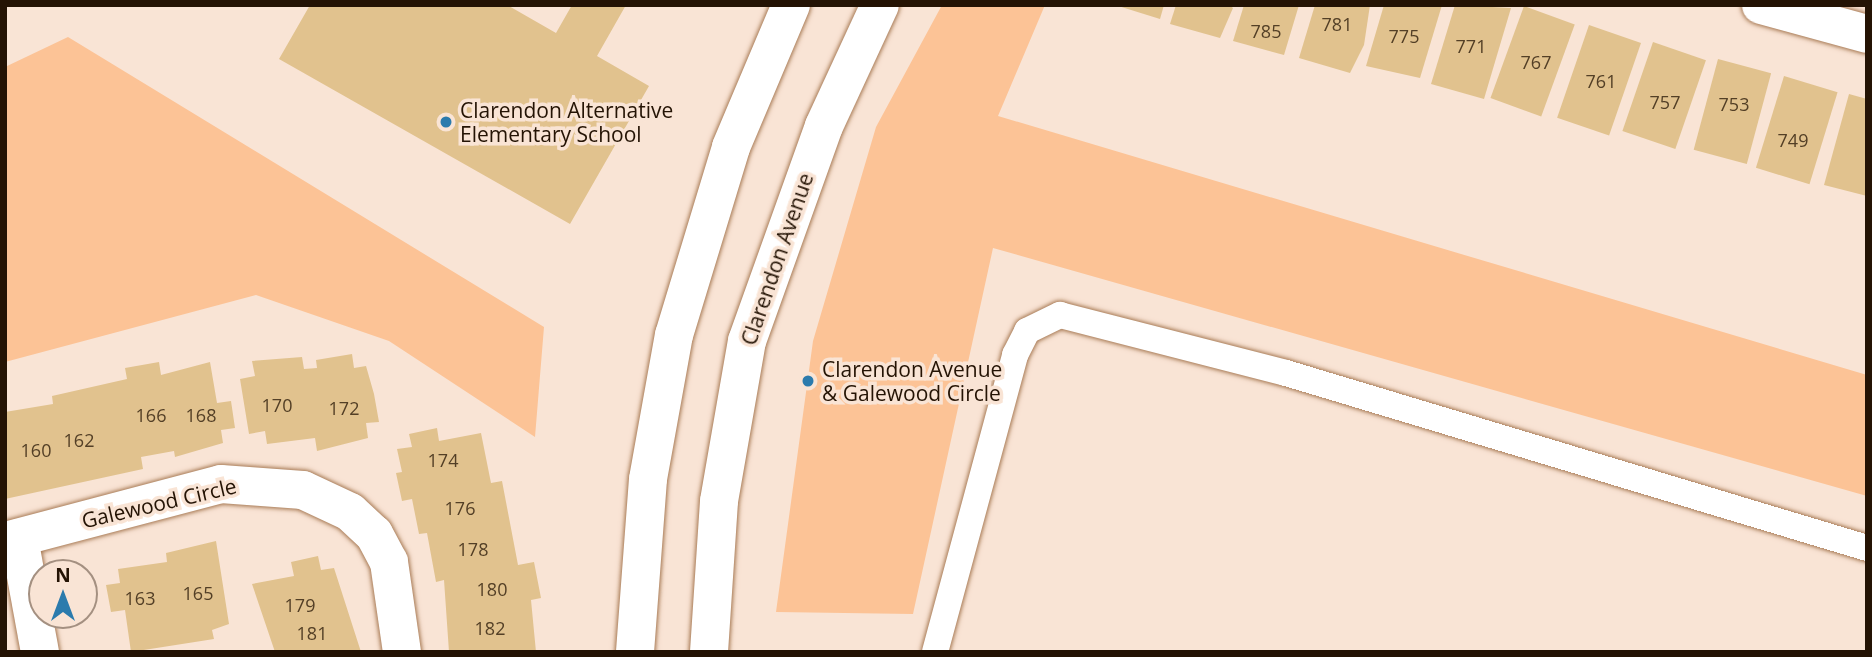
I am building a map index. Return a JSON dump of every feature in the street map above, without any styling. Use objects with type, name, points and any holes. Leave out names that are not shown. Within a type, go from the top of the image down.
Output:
[{"type":"main road","points":[[635,652],[648,479],[674,335],[723,170],[792,5]]},
{"type":"main road","name":"Clarendon Avenue","points":[[709,652],[719,500],[753,321],[824,126],[880,5]]},
{"type":"main road","points":[[1761,5],[1867,34]]},
{"type":"main road","name":"Galewood Circle","points":[[40,652],[12,540],[221,484],[303,490],[350,512],[374,534],[389,562],[402,652]]},
{"type":"lane","points":[[935,652],[1015,355],[1027,331],[1060,315],[1286,373],[1867,548]]},
{"type":"shaded area","points":[[942,5],[1045,5],[998,116],[1867,375],[1867,496],[993,248],[913,614],[776,612],[813,341],[876,127]]},
{"type":"shaded area","points":[[68,37],[544,327],[535,437],[389,341],[256,295],[5,362],[5,67]]},
{"type":"building","points":[[310,5],[507,5],[556,33],[572,5],[626,5],[597,56],[649,86],[570,224],[279,59]]},
{"type":"building","points":[[1115,5],[1164,5],[1160,19]]},
{"type":"building","points":[[1176,5],[1229,5],[1233,8],[1220,38],[1170,24]]},
{"type":"building","points":[[1244,5],[1299,5],[1284,55],[1233,41]]},
{"type":"building","points":[[1315,5],[1370,5],[1364,45],[1350,73],[1299,58]]},
{"type":"building","points":[[1384,5],[1442,5],[1420,78],[1366,66]]},
{"type":"building","points":[[1455,5],[1511,8],[1484,99],[1431,84]]},
{"type":"building","points":[[1524,6],[1575,24],[1541,117],[1490,98]]},
{"type":"building","points":[[1589,25],[1641,43],[1609,136],[1557,118]]},
{"type":"building","points":[[1653,42],[1706,60],[1675,149],[1622,131]]},
{"type":"building","points":[[1718,59],[1771,73],[1747,164],[1694,150]]},
{"type":"building","points":[[1784,76],[1838,92],[1809,184],[1756,168]]},
{"type":"building","points":[[1849,94],[1867,99],[1867,196],[1824,185]]},
{"type":"building","points":[[352,354],[354,368],[366,366],[374,394],[379,422],[366,423],[368,438],[317,451],[315,438],[267,444],[265,431],[249,434],[240,379],[255,376],[252,361],[302,357],[304,369],[317,368],[316,360]]},
{"type":"building","points":[[159,362],[161,375],[210,362],[217,403],[231,401],[235,428],[221,430],[223,443],[175,457],[174,451],[141,457],[143,469],[5,499],[5,412],[53,404],[52,396],[127,379],[125,368]]},
{"type":"building","points":[[437,428],[439,441],[481,433],[491,483],[502,481],[518,565],[534,562],[541,598],[531,600],[536,652],[449,652],[444,580],[436,582],[427,533],[419,534],[412,499],[402,501],[396,473],[402,472],[397,449],[412,447],[409,434]]},
{"type":"building","points":[[216,541],[229,624],[212,630],[214,639],[131,652],[125,610],[111,612],[106,585],[120,583],[118,569],[167,562],[166,553]]},
{"type":"building","points":[[318,556],[321,570],[334,568],[361,652],[275,652],[252,584],[294,576],[291,562]]},
{"type":"place","name":"Clarendon Alternative Elementary School","points":[[446,122]]},
{"type":"place","name":"Clarendon Avenue & Galewood Circle","points":[[808,381]]}]
